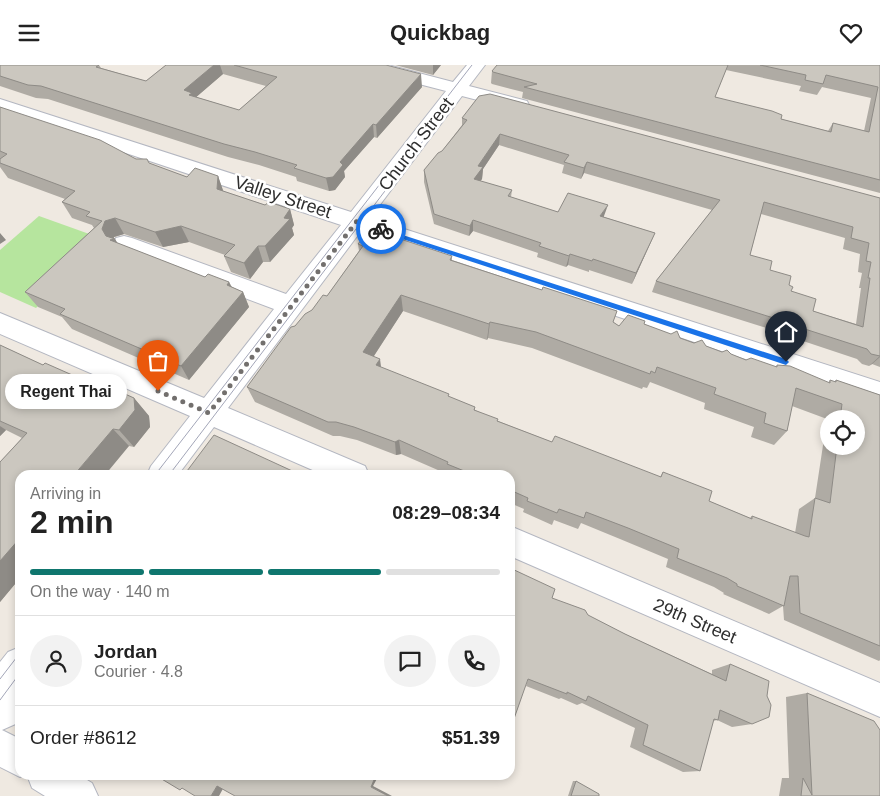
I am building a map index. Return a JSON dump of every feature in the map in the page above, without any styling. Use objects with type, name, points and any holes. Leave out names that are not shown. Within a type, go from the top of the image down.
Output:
[{"type":"street","points":[[367,65],[534,109]]},
{"type":"street","name":"Church Street","points":[[165,470],[476,65]]},
{"type":"street","name":"Valley Street","points":[[0,105],[880,393]]},
{"type":"street","points":[[124,244],[291,306]]},
{"type":"street","points":[[0,323],[343,470]]},
{"type":"street","points":[[195,470],[213,445],[209,413]]},
{"type":"street","name":"29th Street","points":[[515,543],[880,700]]},
{"type":"street","points":[[0,690],[15,670]]},
{"type":"street","points":[[0,713],[15,706]]},
{"type":"street","points":[[0,747],[15,756]]},
{"type":"street","points":[[53,780],[79,796]]},
{"type":"green space","points":[[39,216],[106,240],[36,308],[0,292],[0,250]]},
{"type":"building","points":[[0,65],[99,65],[96,67],[146,81],[166,65],[214,65],[184,90],[192,93],[189,95],[239,110],[277,77],[234,65],[386,65],[421,74],[340,162],[343,165],[333,177],[326,178],[294,168],[297,165],[41,86],[28,85],[0,76]]},
{"type":"building","points":[[497,65],[728,65],[715,97],[772,111],[782,115],[781,119],[831,132],[833,123],[869,132],[878,87],[826,75],[823,84],[805,80],[806,75],[760,65],[880,65],[880,180],[524,87],[537,84],[493,72]]},
{"type":"building","points":[[490,94],[880,198],[880,356],[871,354],[867,349],[656,281],[720,200],[587,162],[584,168],[564,162],[569,155],[500,134],[478,166],[483,167],[474,179],[512,190],[508,196],[558,212],[568,193],[608,205],[600,216],[655,233],[636,273],[593,259],[592,261],[570,254],[569,256],[539,246],[541,243],[473,220],[470,226],[434,214],[424,170],[467,120],[462,118],[479,96]],"holes":[[[764,202],[853,227],[851,238],[869,243],[866,261],[871,262],[863,327],[813,311],[816,299],[791,291],[793,287],[789,285],[791,276],[770,270],[772,261],[750,255]]]},
{"type":"building","points":[[0,107],[100,140],[136,159],[147,159],[149,163],[187,177],[195,168],[218,176],[217,189],[265,205],[269,202],[290,209],[284,218],[290,219],[265,246],[258,246],[244,263],[224,256],[235,245],[181,226],[155,232],[115,218],[105,221],[102,229],[106,236],[115,239],[110,240],[205,277],[208,274],[229,282],[227,285],[243,292],[181,366],[60,314],[65,309],[25,292],[102,221],[86,216],[90,212],[62,202],[75,191],[0,163],[0,159],[7,154],[0,151]]},
{"type":"building","points":[[370,229],[452,256],[450,260],[542,290],[543,287],[617,311],[613,322],[619,326],[628,315],[645,321],[644,324],[671,334],[677,331],[680,338],[694,343],[702,340],[706,346],[722,352],[727,350],[731,354],[746,360],[751,358],[777,367],[777,365],[790,366],[830,383],[830,380],[836,382],[836,380],[880,395],[880,646],[800,613],[798,576],[790,576],[784,606],[737,586],[737,584],[727,578],[677,558],[679,549],[628,528],[586,512],[584,518],[559,509],[557,513],[527,501],[528,498],[515,492],[515,470],[462,470],[399,440],[395,442],[354,427],[336,422],[328,422],[247,387],[291,327],[295,326],[305,314],[312,310],[323,295],[327,296],[363,246],[358,244]],"holes":[[[401,295],[489,324],[490,322],[536,332],[650,374],[651,371],[655,373],[657,367],[716,388],[714,394],[766,413],[764,423],[787,431],[796,388],[842,404],[841,410],[865,410],[865,455],[836,455],[830,503],[815,498],[809,537],[752,516],[752,519],[709,501],[712,491],[663,472],[661,477],[555,436],[552,442],[497,421],[498,419],[474,410],[475,407],[448,396],[449,394],[376,365],[380,359],[363,352]]]},
{"type":"building","points":[[0,345],[43,365],[45,363],[95,385],[98,382],[134,398],[135,410],[119,430],[113,429],[78,470],[15,470],[15,544],[0,561],[0,462],[27,433],[0,421]]},
{"type":"building","points":[[214,435],[290,470],[188,470]]},
{"type":"building","points":[[515,570],[555,589],[552,598],[585,610],[588,615],[625,634],[726,681],[730,664],[769,681],[767,696],[771,705],[769,717],[752,724],[720,710],[718,720],[714,719],[700,771],[643,745],[648,725],[588,696],[586,701],[567,692],[567,694],[528,679],[515,716]]},
{"type":"building","points":[[807,693],[874,721],[880,730],[880,796],[801,796],[803,778],[812,795]]},
{"type":"building","points":[[163,780],[374,780],[371,787],[388,796],[235,796],[217,786],[211,796],[195,796],[182,788],[180,790]]},
{"type":"building","points":[[576,781],[599,794],[599,796],[571,796]]},
{"type":"tram line","points":[[159,470],[472,65]]},
{"type":"tram line","points":[[173,470],[426,137]]},
{"type":"tram line","points":[[0,679],[15,660]]},
{"type":"tram line","points":[[0,700],[15,680]]},
{"type":"way so far","points":[[158,391],[209,413],[357,221],[381,229]]},
{"type":"place","name":"Regent Thai","points":[[158,391]]},
{"type":"route","points":[[381,229],[786,362]]}]
